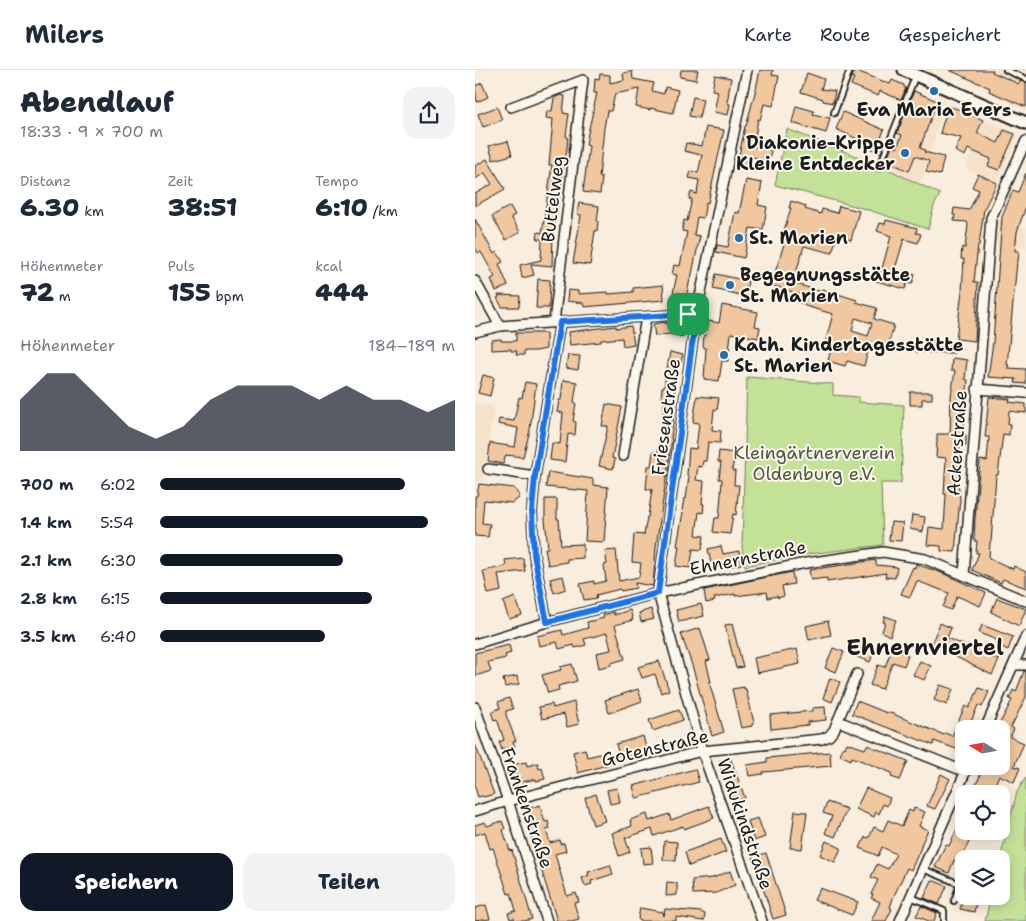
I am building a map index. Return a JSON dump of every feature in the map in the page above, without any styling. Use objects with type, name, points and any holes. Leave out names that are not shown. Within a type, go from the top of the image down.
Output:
[{"type":"street","name":"Friesenstraße","points":[[658,593],[696,316],[747,70]]},
{"type":"street","points":[[905,70],[917,73],[1026,122]]},
{"type":"street","name":"Buttelweg","points":[[511,107],[583,80],[557,322],[535,476],[532,511],[534,555],[547,622]]},
{"type":"street","name":"Ackerstraße","points":[[964,575],[991,218],[1026,141]]},
{"type":"street","points":[[475,280],[500,326]]},
{"type":"street","points":[[475,332],[500,326],[688,314],[696,316]]},
{"type":"street","points":[[623,456],[646,317]]},
{"type":"street","points":[[977,390],[1026,393]]},
{"type":"street","points":[[488,469],[535,476]]},
{"type":"street","name":"Ehnernstraße","points":[[475,644],[547,622],[658,593],[806,563],[883,552],[925,559],[1026,601]]},
{"type":"street","name":"Widukindstraße","points":[[658,593],[702,751],[762,921]]},
{"type":"street","points":[[989,720],[1026,636]]},
{"type":"street","points":[[1013,665],[1026,665]]},
{"type":"street","name":"Gotenstraße","points":[[475,811],[508,800],[702,751],[822,739],[829,736],[835,730],[857,674]]},
{"type":"street","name":"Frankenstraße","points":[[475,707],[508,800],[547,921]]},
{"type":"street","points":[[838,721],[955,765]]},
{"type":"street","points":[[900,921],[964,775]]},
{"type":"lane","points":[[834,113],[850,70]]},
{"type":"lane","points":[[1006,70],[1026,79]]},
{"type":"lane","points":[[879,168],[917,73]]},
{"type":"lane","points":[[923,869],[960,884],[954,901]]},
{"type":"lane","points":[[911,897],[944,911],[944,921]]},
{"type":"shaded area","points":[[996,70],[1026,70],[1026,110],[987,92]]},
{"type":"shaded area","points":[[909,86],[945,103],[920,185],[877,164]]},
{"type":"shaded area","points":[[985,120],[1019,134],[997,182],[965,168]]},
{"type":"shaded area","points":[[992,216],[1026,229],[1026,250],[1021,246],[989,244]]},
{"type":"shaded area","points":[[475,403],[494,406],[483,482],[475,481]]},
{"type":"green space","points":[[787,129],[877,164],[940,194],[934,206],[928,229],[862,208],[775,185]]},
{"type":"green space","name":"Kleingärtnerverein Oldenburg e.V.","points":[[747,377],[833,384],[833,395],[859,397],[859,402],[904,405],[901,483],[881,483],[883,545],[800,555],[745,566],[742,547]]},
{"type":"green space","points":[[1026,777],[1026,921],[985,921],[989,905],[1010,905],[1010,850],[1002,850],[1005,840],[1010,840],[1010,820],[1017,792]]},
{"type":"building","points":[[681,70],[698,70],[696,80],[680,77]]},
{"type":"building","points":[[760,70],[773,70],[772,75],[779,76],[773,106],[764,104],[760,120],[758,119],[754,143],[756,143],[755,147],[771,150],[769,161],[748,156],[745,169],[734,166],[737,156],[739,156]]},
{"type":"building","points":[[854,70],[890,84],[892,80],[904,85],[906,88],[901,100],[880,91],[878,96],[851,85],[854,78],[852,77]]},
{"type":"building","points":[[949,70],[993,70],[992,72],[1019,84],[1020,81],[1026,83],[1026,107],[989,91],[990,88]]},
{"type":"building","points":[[632,71],[633,79],[654,83],[652,91],[664,94],[665,87],[678,90],[673,113],[636,107],[639,89],[615,94],[611,111],[607,111],[604,128],[599,177],[602,178],[600,194],[583,192],[589,146],[586,145],[597,93],[594,93],[595,78],[599,79],[600,74],[610,75],[610,83],[624,80],[623,73]]},
{"type":"building","points":[[807,73],[824,79],[821,89],[835,91],[833,103],[801,92]]},
{"type":"building","points":[[715,75],[731,78],[727,103],[730,104],[728,115],[714,112],[718,91],[712,90]]},
{"type":"building","points":[[482,83],[488,97],[477,102],[475,86]]},
{"type":"building","points":[[914,91],[937,101],[920,148],[925,150],[924,152],[944,157],[940,175],[926,172],[929,161],[915,156],[909,171],[886,161],[892,145],[897,148],[902,135],[897,133]]},
{"type":"building","points":[[560,95],[565,96],[563,113],[569,114],[566,136],[568,137],[553,234],[552,266],[531,264],[534,275],[522,278],[520,265],[541,260],[542,239],[537,239],[538,232],[542,233],[552,165],[549,165],[553,119],[546,118],[547,111],[552,111],[554,98]]},
{"type":"building","points":[[693,97],[703,99],[699,118],[689,116]]},
{"type":"building","points":[[796,106],[814,111],[813,114],[830,118],[826,133],[792,123]]},
{"type":"building","points":[[948,106],[983,120],[977,133],[998,143],[1004,130],[1015,134],[999,170],[988,166],[991,159],[968,149],[965,156],[955,151],[961,138],[940,133]]},
{"type":"building","points":[[497,107],[502,120],[483,127],[478,114]]},
{"type":"building","points":[[843,112],[884,130],[880,140],[885,142],[881,153],[865,146],[866,143],[836,129]]},
{"type":"building","points":[[706,127],[724,130],[708,203],[706,202],[703,218],[697,217],[694,235],[700,236],[691,279],[686,298],[680,297],[680,300],[672,298],[677,275],[672,274],[674,265],[680,266],[687,232],[682,231],[684,220],[687,221],[692,199],[689,199],[691,192],[697,194],[699,180],[689,178],[691,171],[698,173],[702,155],[684,151],[686,143],[702,146]]},
{"type":"building","points":[[508,141],[512,155],[493,160],[489,146]]},
{"type":"building","points":[[487,159],[505,189],[475,206],[475,194],[492,184],[485,173],[475,179],[475,166]]},
{"type":"building","points":[[1026,173],[1026,206],[1017,232],[1015,251],[1019,251],[1007,365],[1009,365],[1008,368],[1026,369],[1026,384],[1015,383],[1016,379],[988,377],[993,342],[1002,217],[1013,190],[1018,192]]},
{"type":"building","points":[[978,174],[997,183],[984,209],[978,245],[974,282],[978,282],[975,341],[956,339],[962,291],[964,259],[961,259],[962,247],[965,248],[968,225],[967,222],[954,221],[955,215],[953,215],[954,208],[969,210],[979,190],[972,187]]},
{"type":"building","name":"St. Marien","points":[[746,180],[762,183],[758,205],[767,207],[763,230],[750,228],[744,258],[716,252],[717,245],[728,247],[735,212],[739,213]]},
{"type":"building","points":[[791,201],[806,206],[805,209],[821,214],[822,209],[837,213],[839,206],[859,211],[851,240],[837,236],[832,253],[804,246],[793,283],[822,292],[822,289],[877,308],[874,319],[894,325],[886,353],[869,348],[864,366],[847,361],[845,366],[828,361],[831,349],[824,347],[833,314],[805,306],[805,304],[797,302],[799,294],[771,285],[786,238],[782,237],[791,208],[789,208]],"holes":[[[855,318],[872,323],[868,336],[852,331]]]},
{"type":"building","points":[[579,203],[599,206],[597,231],[595,231],[590,265],[573,263],[581,215],[577,214]]},
{"type":"building","points":[[510,206],[515,215],[511,217],[520,232],[506,240],[492,216]]},
{"type":"building","points":[[475,219],[494,254],[497,252],[503,262],[499,264],[508,286],[496,291],[491,279],[495,277],[481,252],[478,253],[475,248]]},
{"type":"building","points":[[886,220],[917,228],[916,233],[921,234],[918,243],[904,239],[895,269],[915,275],[912,284],[907,283],[905,289],[873,280],[876,271],[881,272],[891,236],[877,231],[880,223],[885,224]]},
{"type":"building","points":[[716,274],[748,281],[745,296],[713,289]]},
{"type":"building","points":[[538,279],[550,280],[549,308],[536,308]]},
{"type":"building","points":[[663,285],[664,300],[584,307],[583,303],[567,301],[568,290],[578,291],[578,294],[608,292],[608,294],[633,292],[633,288]]},
{"type":"building","points":[[498,295],[520,296],[519,307],[502,307],[497,298],[499,297]]},
{"type":"building","points":[[722,305],[758,312],[755,326],[760,327],[758,338],[731,333],[728,361],[722,361],[719,381],[704,379],[706,348],[703,347],[704,335],[706,335],[709,321],[719,323]]},
{"type":"building","points":[[666,322],[666,324],[667,322],[685,323],[683,337],[669,334],[655,336],[653,324]]},
{"type":"building","points":[[616,326],[616,328],[631,326],[634,344],[623,346],[622,338],[570,345],[568,332]]},
{"type":"building","points":[[516,333],[546,333],[546,349],[524,351],[524,355],[516,355],[517,351],[511,351],[511,349],[491,350],[491,340],[516,341]]},
{"type":"building","points":[[917,342],[954,344],[954,353],[916,352]]},
{"type":"building","points":[[670,352],[683,355],[680,365],[677,365],[674,388],[673,408],[675,408],[672,439],[656,547],[653,586],[635,583],[636,588],[621,591],[620,589],[596,595],[597,598],[584,600],[580,584],[594,581],[594,584],[606,581],[604,565],[607,564],[605,551],[616,550],[619,581],[639,577],[641,563],[632,562],[634,534],[644,535],[648,517],[652,489],[646,489],[648,466],[651,466],[653,452],[658,452],[665,398],[661,398],[662,387],[664,387]]},
{"type":"building","points":[[568,355],[580,356],[578,370],[566,368]]},
{"type":"building","points":[[952,358],[967,360],[965,379],[968,380],[963,435],[966,435],[966,445],[960,445],[958,482],[960,499],[955,552],[941,551],[941,546],[927,545],[929,527],[944,529],[946,458],[936,457],[937,434],[950,434],[951,396],[955,371],[951,371]]},
{"type":"building","points":[[483,375],[494,378],[490,396],[478,393]]},
{"type":"building","points":[[563,380],[577,382],[573,421],[576,422],[575,435],[568,434],[565,462],[550,460],[552,443],[560,444],[563,413],[557,412],[559,400],[561,400]]},
{"type":"building","points":[[525,382],[536,384],[530,430],[523,457],[506,455],[503,464],[488,461],[490,443],[515,447],[518,428],[498,424],[499,419],[514,421],[519,397],[522,398]]},
{"type":"building","points":[[910,392],[932,392],[932,399],[922,399],[922,405],[910,405]]},
{"type":"building","points":[[697,396],[719,398],[717,410],[714,409],[712,430],[721,431],[720,443],[708,442],[706,461],[703,461],[702,467],[698,466],[696,480],[704,481],[702,504],[704,504],[703,513],[699,512],[696,535],[704,536],[702,550],[693,549],[690,568],[676,566],[682,511],[684,498],[686,499],[689,476],[687,475],[689,448],[696,449],[699,423],[693,422]]},
{"type":"building","points":[[989,397],[1010,399],[1009,402],[1026,404],[1026,413],[1009,411],[1009,435],[1003,434],[998,475],[996,475],[989,558],[1013,569],[1014,566],[1026,572],[1026,588],[1003,579],[1001,583],[972,570],[979,553],[976,553],[977,541],[974,541],[975,518],[980,460],[987,461],[989,437],[985,437]]},
{"type":"building","points":[[606,404],[622,407],[612,458],[615,459],[613,469],[599,466],[608,426],[602,426]]},
{"type":"building","points":[[719,451],[735,453],[732,470],[735,471],[734,485],[739,485],[736,515],[733,514],[730,534],[713,532],[715,518],[719,518],[721,495],[722,479],[719,479],[721,462],[718,462]]},
{"type":"building","points":[[548,472],[593,479],[593,485],[608,487],[604,542],[585,541],[588,491],[546,487]]},
{"type":"building","points":[[479,484],[514,488],[519,495],[519,498],[512,503],[484,500],[482,523],[490,524],[488,537],[475,536],[475,496],[477,496]]},
{"type":"building","points":[[545,499],[557,499],[557,519],[559,519],[561,545],[583,544],[583,558],[567,559],[567,562],[548,565],[545,548],[548,548]]},
{"type":"building","points":[[912,515],[925,517],[923,532],[910,529]]},
{"type":"building","points":[[891,522],[903,523],[901,541],[889,540]]},
{"type":"building","points":[[721,546],[723,554],[739,551],[741,564],[712,568],[708,549]]},
{"type":"building","points":[[523,558],[525,571],[498,574],[501,591],[488,594],[483,571],[506,566],[505,560]]},
{"type":"building","points":[[876,560],[876,565],[897,567],[895,578],[885,577],[886,573],[827,582],[827,578],[811,580],[809,570]]},
{"type":"building","points":[[916,564],[942,573],[986,593],[980,606],[957,596],[951,610],[943,607],[949,593],[917,581],[910,597],[901,594]]},
{"type":"building","points":[[792,572],[794,584],[782,586],[784,596],[768,598],[767,592],[735,596],[735,594],[714,598],[715,601],[706,603],[704,590]]},
{"type":"building","points":[[563,576],[566,589],[554,593],[550,579]]},
{"type":"building","points":[[515,597],[522,615],[509,619],[503,602]]},
{"type":"building","points":[[997,598],[1026,609],[1019,626],[991,612]]},
{"type":"building","points":[[701,604],[704,616],[679,622],[676,610]]},
{"type":"building","points":[[651,609],[654,619],[641,622],[639,613]]},
{"type":"building","points":[[630,610],[633,620],[615,625],[625,659],[611,663],[611,665],[599,668],[596,653],[611,650],[607,633],[584,639],[586,645],[575,648],[574,645],[559,649],[557,642],[539,646],[537,636],[562,630],[563,635],[588,628],[587,622],[604,618],[603,615],[614,612],[614,615]]},
{"type":"building","points":[[885,616],[896,620],[890,636],[882,632]]},
{"type":"building","points":[[828,621],[831,635],[809,640],[806,626]]},
{"type":"building","points":[[940,623],[951,628],[947,638],[999,660],[992,675],[950,654],[951,650],[932,642]]},
{"type":"building","points":[[732,624],[743,667],[736,668],[725,625]]},
{"type":"building","points":[[982,625],[1013,637],[1008,650],[995,644],[997,640],[979,633]]},
{"type":"building","points":[[700,628],[710,660],[706,661],[711,682],[709,682],[724,732],[712,736],[692,665],[681,634]]},
{"type":"building","points":[[855,641],[875,649],[870,662],[850,654]]},
{"type":"building","points":[[509,645],[511,653],[505,655],[506,658],[488,662],[491,671],[475,676],[475,653]]},
{"type":"building","points":[[833,648],[844,652],[836,672],[825,668]]},
{"type":"building","points":[[892,648],[908,655],[904,666],[893,662],[882,689],[870,685],[878,665],[885,667]]},
{"type":"building","points":[[797,649],[800,664],[757,673],[754,658]]},
{"type":"building","points":[[659,661],[669,690],[661,693],[655,674],[642,678],[638,667]]},
{"type":"building","points":[[920,661],[931,666],[924,680],[913,675]]},
{"type":"building","points":[[572,664],[577,681],[558,686],[559,690],[548,693],[542,675],[561,670],[560,667]]},
{"type":"building","points":[[1024,671],[1026,671],[1026,697],[1011,727],[1014,729],[1010,737],[1010,720],[1002,720],[1012,700],[1009,699],[1013,690],[1016,692]]},
{"type":"building","points":[[517,676],[519,684],[505,687],[503,679]]},
{"type":"building","points":[[830,678],[840,682],[832,702],[823,698]]},
{"type":"building","points":[[940,685],[953,689],[947,705],[934,700]]},
{"type":"building","points":[[744,687],[754,723],[752,726],[741,728],[732,689]]},
{"type":"building","points":[[979,688],[989,692],[982,707],[978,705],[972,720],[959,720],[965,706],[969,708]]},
{"type":"building","points":[[638,689],[642,701],[609,713],[605,700]]},
{"type":"building","points":[[509,698],[513,709],[506,711],[506,715],[516,741],[513,742],[515,746],[502,750],[499,742],[504,740],[497,719],[494,720],[491,712],[500,708],[498,702]]},
{"type":"building","points":[[857,701],[944,735],[945,733],[952,736],[955,729],[955,748],[934,741],[933,745],[852,714]]},
{"type":"building","points":[[574,702],[579,724],[567,727],[564,714],[542,719],[539,707],[552,704],[553,708]]},
{"type":"building","points":[[825,707],[826,720],[808,722],[808,725],[771,729],[770,715],[812,711],[812,708]]},
{"type":"building","points":[[679,710],[683,720],[653,731],[649,720]]},
{"type":"building","points":[[643,736],[647,752],[620,759],[616,744]]},
{"type":"building","points":[[1010,737],[1024,743],[1014,766],[1020,768],[1014,782],[999,775],[1010,775]]},
{"type":"building","points":[[847,743],[865,749],[867,745],[908,761],[900,780],[891,777],[892,773],[852,757],[851,760],[840,755]]},
{"type":"building","points":[[475,744],[494,794],[484,797],[478,797],[475,787]]},
{"type":"building","points":[[585,749],[587,757],[604,753],[607,765],[578,773],[573,752]]},
{"type":"building","points":[[830,752],[831,766],[763,772],[763,774],[749,776],[747,765],[767,762],[767,758]]},
{"type":"building","points":[[730,757],[745,798],[733,802],[719,761]]},
{"type":"building","points":[[526,762],[527,766],[538,763],[539,769],[542,768],[545,779],[518,783],[516,774],[510,776],[507,766]]},
{"type":"building","points":[[695,769],[699,782],[636,798],[633,786]]},
{"type":"building","points":[[941,774],[950,779],[935,809],[927,806]]},
{"type":"building","points":[[980,775],[999,775],[995,785],[976,785]]},
{"type":"building","points":[[617,788],[620,802],[610,804],[607,790]]},
{"type":"building","points":[[866,788],[890,798],[887,806],[883,804],[879,814],[876,812],[874,817],[856,809]]},
{"type":"building","points":[[596,794],[605,821],[593,825],[585,798]]},
{"type":"building","points":[[827,802],[847,809],[835,837],[825,833],[832,816],[823,813]]},
{"type":"building","points":[[540,805],[545,822],[548,821],[550,829],[546,830],[550,843],[560,840],[561,844],[564,843],[566,851],[555,854],[567,896],[576,893],[579,902],[574,903],[579,919],[557,921],[523,810]]},
{"type":"building","points":[[709,806],[714,818],[684,829],[683,826],[654,836],[652,829],[625,838],[630,852],[619,856],[612,833],[632,826],[630,820],[647,814],[649,821],[669,814],[671,820]]},
{"type":"building","points":[[914,808],[925,812],[919,826],[928,830],[911,870],[907,868],[893,898],[890,908],[892,909],[886,921],[871,921],[880,902],[871,898],[878,880],[871,877],[877,864],[888,869],[896,854],[882,847],[878,856],[860,848],[865,837],[869,838],[874,827],[883,831],[888,820],[902,826],[909,810],[913,812]]},
{"type":"building","points":[[795,811],[807,812],[802,849],[790,848]]},
{"type":"building","points":[[758,818],[765,837],[754,841],[748,821]]},
{"type":"building","points":[[502,821],[505,829],[503,830],[510,851],[512,850],[532,919],[515,921],[514,918],[510,919],[508,913],[516,911],[511,893],[508,894],[493,848],[490,849],[485,832],[475,835],[475,825],[485,822],[487,826]]},
{"type":"building","points":[[955,833],[955,840],[970,840],[965,850],[955,850],[955,860],[949,873],[935,867],[946,844],[949,846]]},
{"type":"building","points":[[721,839],[726,852],[689,866],[685,852]]},
{"type":"building","points":[[664,841],[677,842],[676,861],[663,860]]},
{"type":"building","points":[[826,841],[841,848],[835,862],[820,855]]},
{"type":"building","points":[[651,847],[653,863],[643,864],[641,848]]},
{"type":"building","points":[[766,853],[786,915],[773,919],[753,857]]},
{"type":"building","points":[[610,865],[613,874],[591,881],[592,884],[585,886],[582,878],[589,875],[588,872]]},
{"type":"building","points":[[730,871],[735,885],[716,893],[693,894],[692,880],[713,878]]},
{"type":"building","points":[[932,880],[947,886],[939,904],[924,898]]},
{"type":"building","points":[[667,882],[677,883],[677,895],[666,896]]},
{"type":"building","points":[[820,888],[858,902],[852,915],[814,900]]},
{"type":"building","points":[[486,905],[490,919],[475,921],[475,908]]},
{"type":"building","points":[[961,905],[976,905],[974,912],[960,909]]},
{"type":"building","points":[[921,906],[937,913],[934,921],[916,916]]},
{"type":"building","points":[[640,908],[663,912],[664,916],[665,909],[701,912],[705,914],[704,921],[676,917],[676,921],[640,921],[638,919]]},
{"type":"place","name":"Eva Maria Evers","points":[[934,91]]},
{"type":"place","name":"Diakonie-Krippe Kleine Entdecker","points":[[905,153]]},
{"type":"place","name":"St. Marien","points":[[739,238]]},
{"type":"place","name":"Begegnungsstätte St. Marien","points":[[730,285]]},
{"type":"place","name":"Kath. Kindertagesstätte St. Marien","points":[[724,355]]},
{"type":"district","name":"Ehnernviertel","points":[[925,647]]},
{"type":"route","points":[[688,314],[696,316],[658,593],[547,622],[534,555],[532,511],[535,476],[560,322],[688,314]]}]
